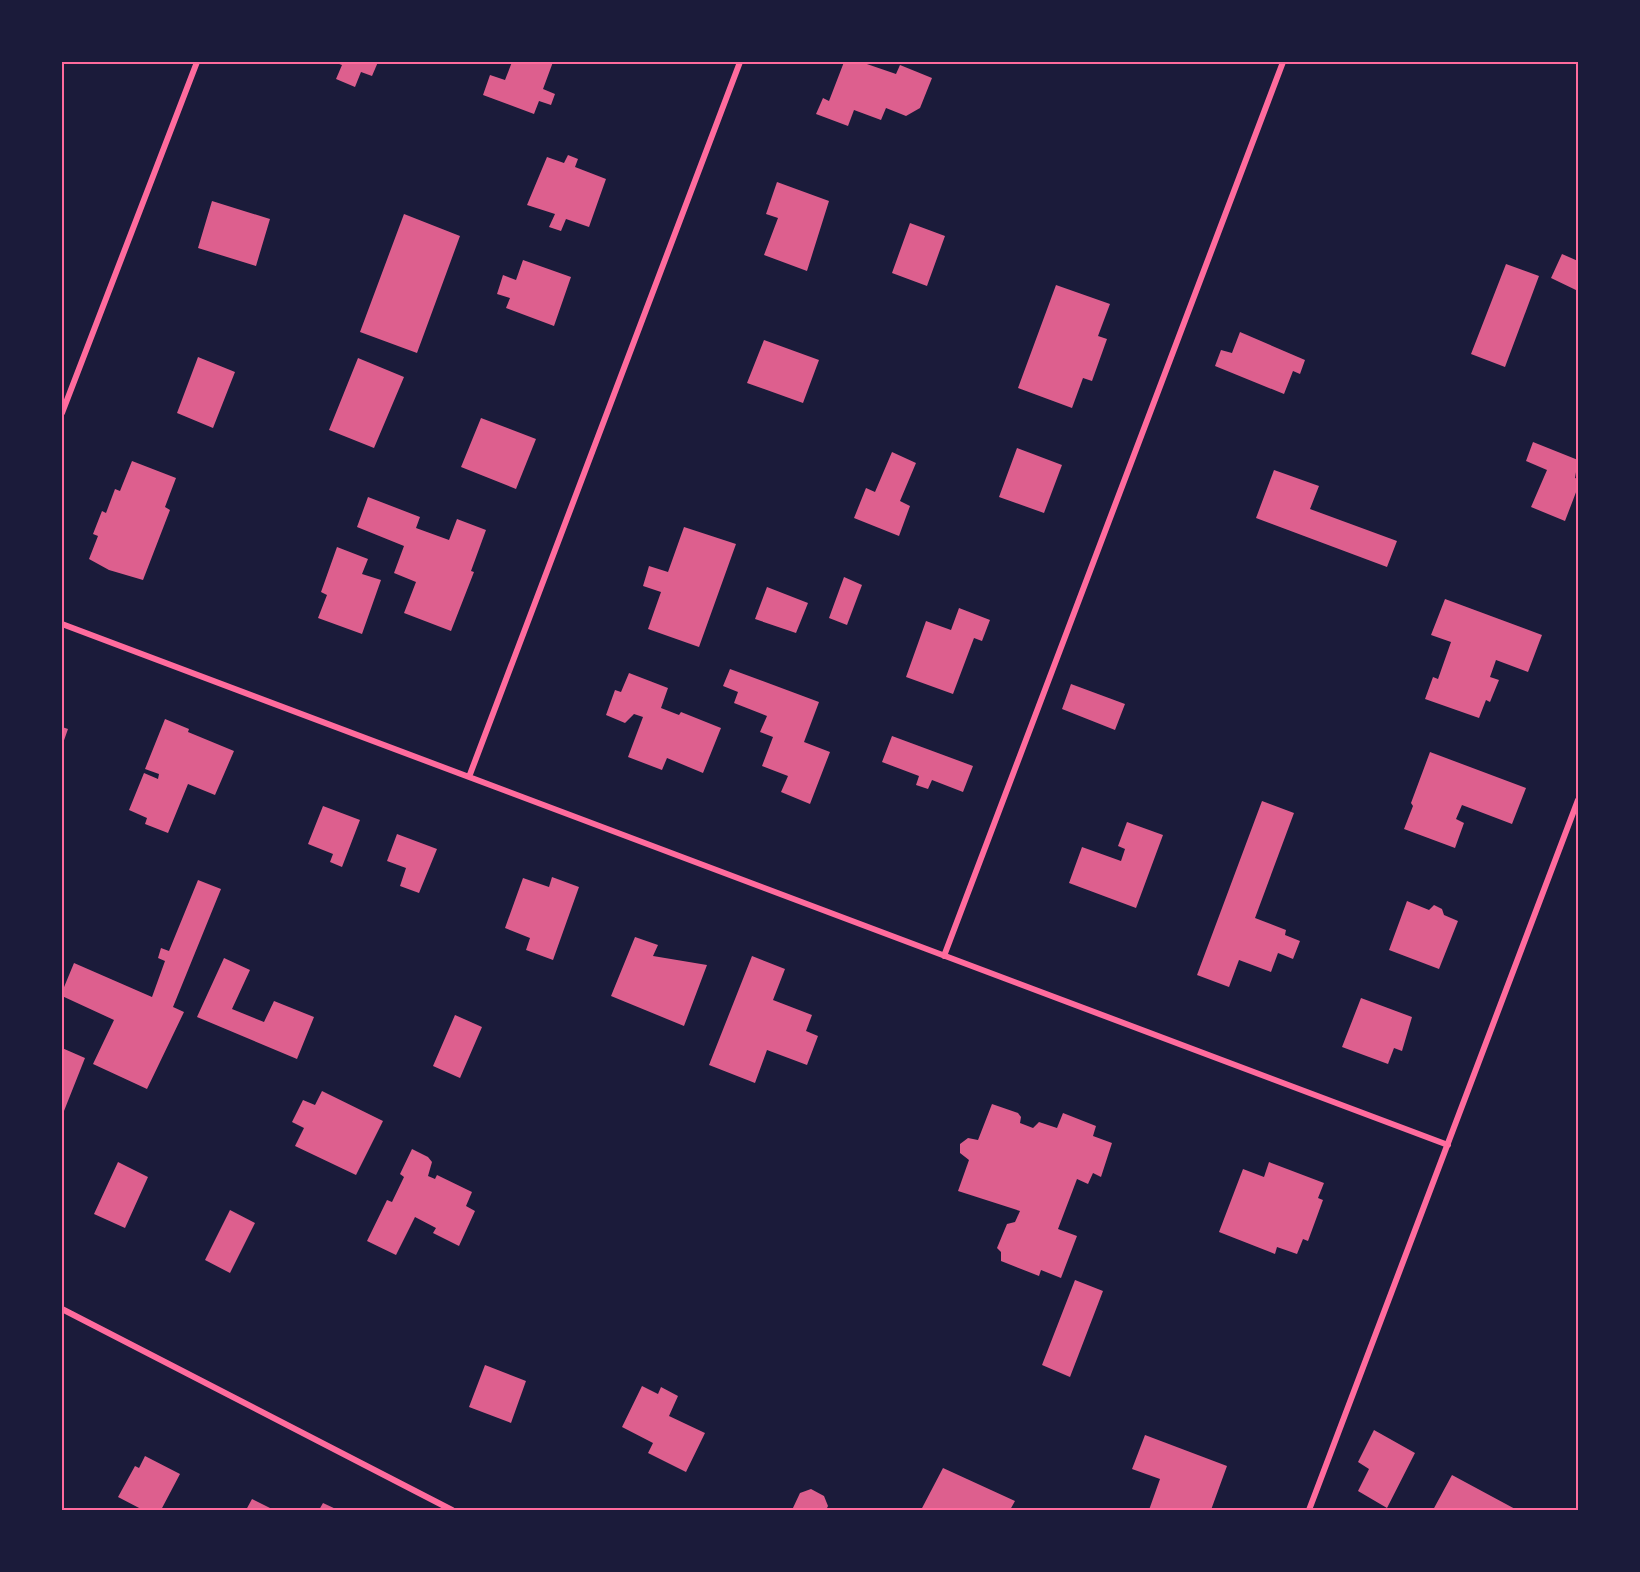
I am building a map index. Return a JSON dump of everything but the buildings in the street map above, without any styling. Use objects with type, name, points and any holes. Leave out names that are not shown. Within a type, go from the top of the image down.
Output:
[{"type":"street","points":[[62,413],[197,62]]},
{"type":"street","points":[[468,777],[740,62]]},
{"type":"street","points":[[944,956],[1283,62]]},
{"type":"street","points":[[62,624],[1448,1145]]},
{"type":"street","points":[[1309,1510],[1578,800]]},
{"type":"street","points":[[62,1309],[452,1510]]}]
